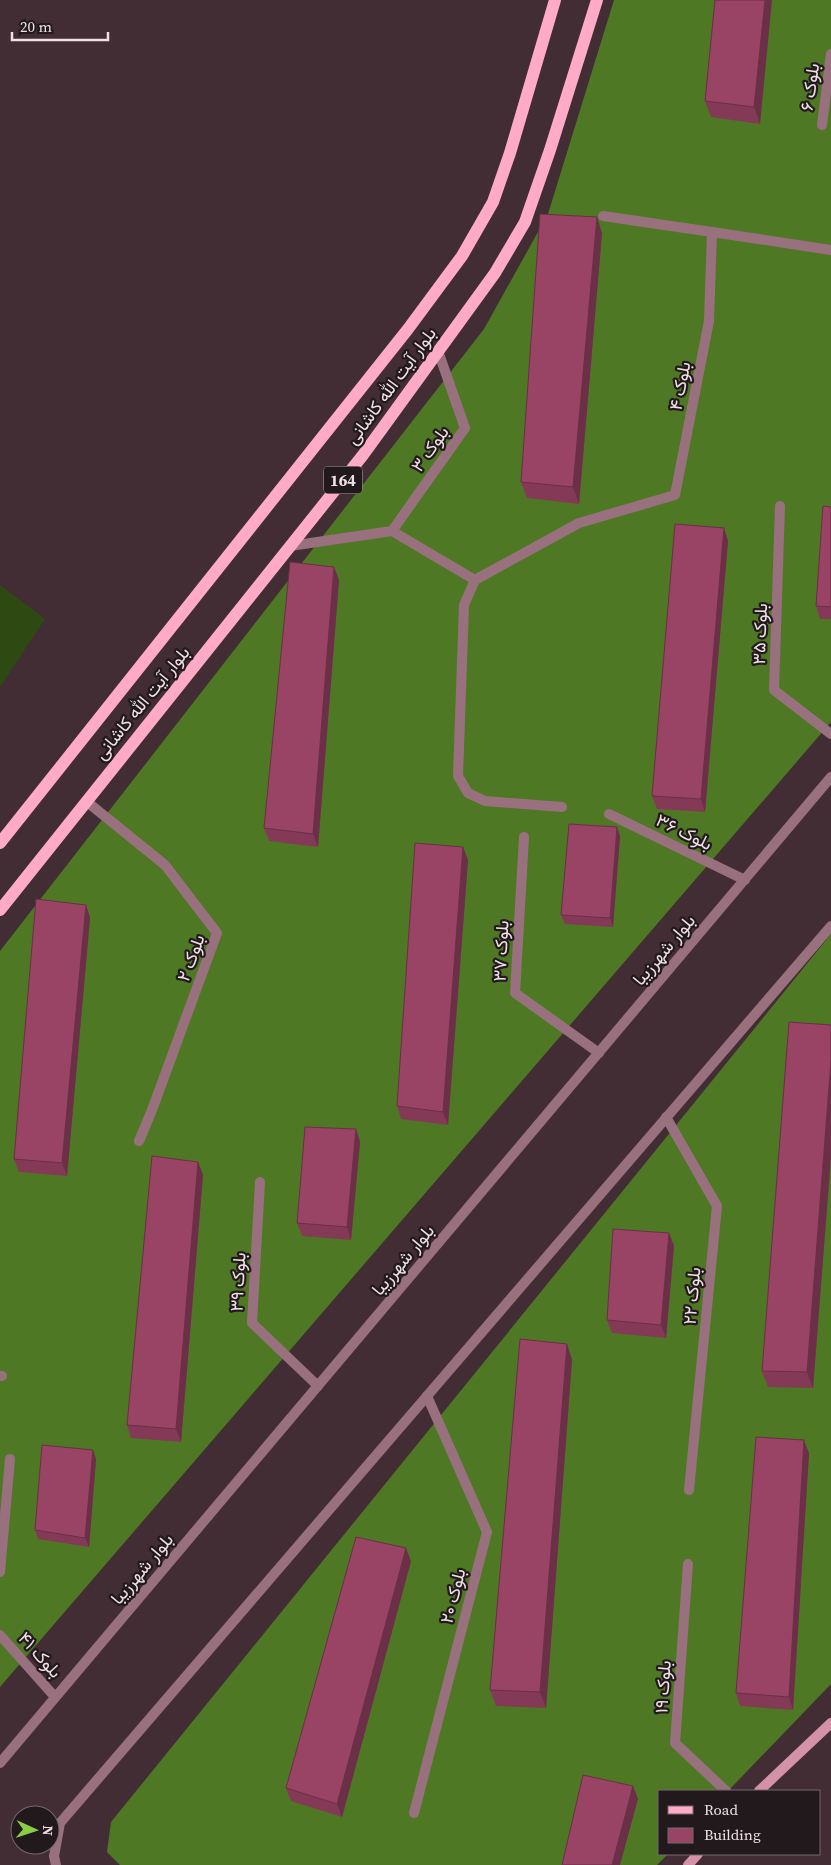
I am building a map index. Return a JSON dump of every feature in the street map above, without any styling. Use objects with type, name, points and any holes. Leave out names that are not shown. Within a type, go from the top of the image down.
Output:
[{"type":"main road","name":"بلوار آیت الله کاشانی","points":[[0,843],[408,330],[462,256],[493,202],[510,153],[555,0]]},
{"type":"main road","name":"بلوار آیت الله کاشانی","points":[[0,910],[363,455],[494,273],[525,222],[550,150],[597,0]]},
{"type":"main road","points":[[760,1790],[831,1723]]},
{"type":"main road","points":[[688,1865],[697,1855]]},
{"type":"street","name":"بلوک ۶","points":[[822,125],[831,54]]},
{"type":"street","points":[[603,216],[831,250]]},
{"type":"street","name":"بلوک ۴","points":[[475,580],[579,523],[675,495],[709,321],[712,232]]},
{"type":"street","name":"بلوک ۳","points":[[392,532],[465,428],[438,351]]},
{"type":"street","name":"بلوک ۳۵","points":[[780,506],[774,690],[831,734]]},
{"type":"street","points":[[290,546],[392,532],[475,580],[464,605],[458,776],[468,793],[485,801],[562,807]]},
{"type":"street","name":"بلوار شهرزیبا","points":[[0,1763],[831,777]]},
{"type":"street","name":"بلوک ۲","points":[[86,801],[165,865],[218,933],[139,1141]]},
{"type":"street","name":"بلوک ۳۶","points":[[609,814],[745,880]]},
{"type":"street","name":"بلوک ۳۷","points":[[524,837],[515,993],[599,1053]]},
{"type":"street","points":[[56,1865],[54,1856],[60,1822],[831,926]]},
{"type":"street","name":"بلوک ۲۲","points":[[666,1117],[716,1206],[689,1490]]},
{"type":"street","name":"بلوک ۳۹","points":[[260,1182],[252,1323],[318,1386]]},
{"type":"street","name":"بلوک ۲۰","points":[[414,1813],[487,1532],[426,1396]]},
{"type":"street","points":[[0,1572],[10,1459]]},
{"type":"street","name":"بلوک ۱۹","points":[[688,1564],[676,1743],[725,1790]]},
{"type":"street","name":"بلوک ۴۱","points":[[0,1635],[56,1697]]},
{"type":"green space","points":[[614,0],[831,0],[831,722],[0,1687],[0,951],[484,329],[548,214]]},
{"type":"green space","points":[[0,585],[45,619],[0,687]]},
{"type":"green space","points":[[831,934],[831,1684],[729,1790],[658,1790],[658,1855],[667,1855],[657,1865],[120,1865],[107,1852],[111,1822]]},
{"type":"building","points":[[715,0],[765,0],[754,107],[705,101]]},
{"type":"building","points":[[540,214],[597,217],[573,487],[521,482]]},
{"type":"building","points":[[823,506],[831,507],[831,607],[816,606]]},
{"type":"building","points":[[675,524],[724,528],[701,799],[652,796]]},
{"type":"building","points":[[290,562],[334,567],[313,834],[264,828]]},
{"type":"building","points":[[569,824],[617,827],[610,918],[561,915]]},
{"type":"building","points":[[415,843],[463,847],[443,1112],[397,1106]]},
{"type":"building","points":[[36,899],[86,905],[62,1163],[14,1159]]},
{"type":"building","points":[[789,1022],[831,1025],[831,1061],[807,1372],[762,1371]]},
{"type":"building","points":[[305,1127],[356,1129],[347,1227],[297,1223]]},
{"type":"building","points":[[152,1156],[198,1162],[176,1429],[127,1425]]},
{"type":"building","points":[[613,1229],[669,1233],[661,1325],[607,1320]]},
{"type":"building","points":[[520,1339],[567,1344],[540,1692],[490,1690]]},
{"type":"building","points":[[756,1437],[804,1440],[789,1697],[736,1693]]},
{"type":"building","points":[[42,1445],[93,1450],[85,1538],[35,1530]]},
{"type":"building","points":[[356,1537],[406,1548],[337,1804],[286,1788]]},
{"type":"building","points":[[583,1775],[633,1786],[612,1865],[562,1865]]}]
